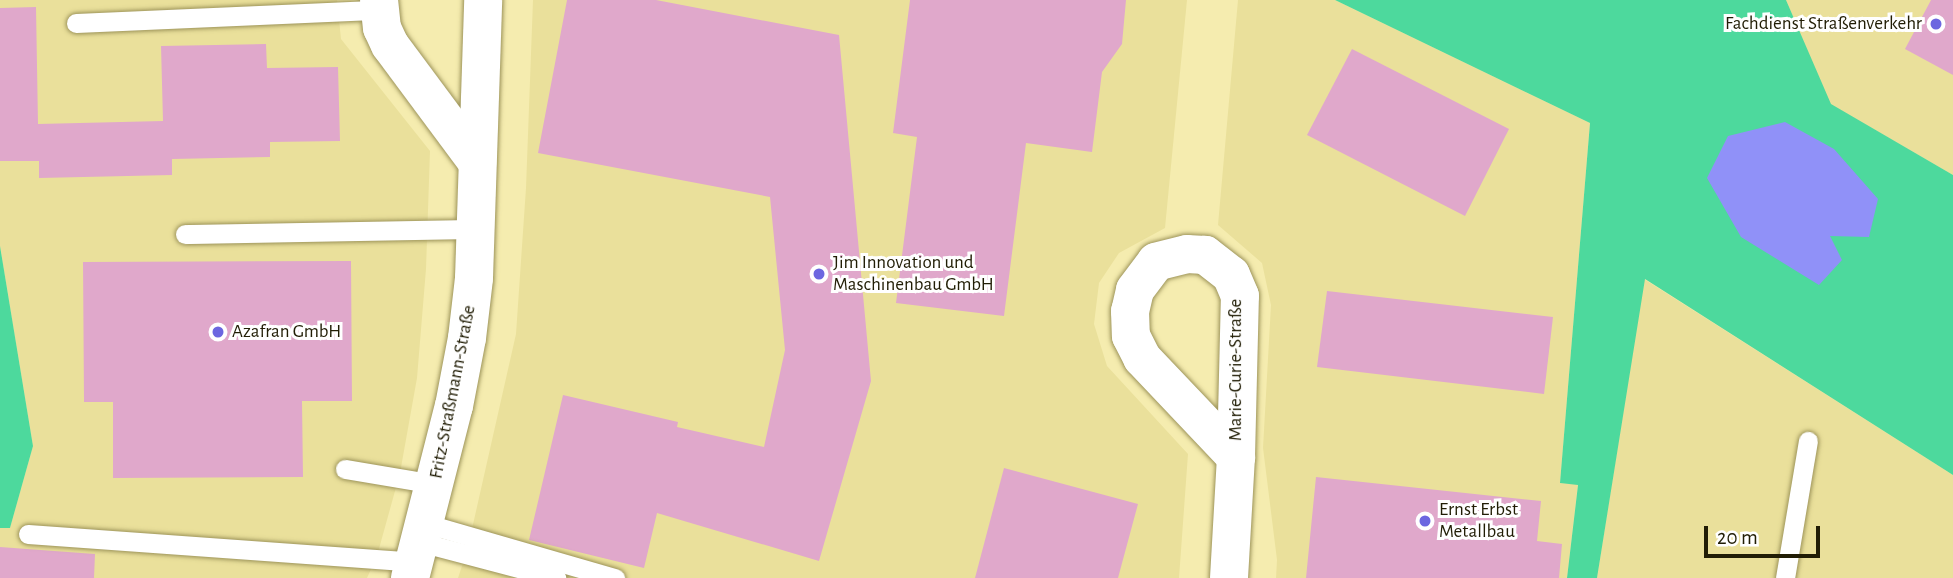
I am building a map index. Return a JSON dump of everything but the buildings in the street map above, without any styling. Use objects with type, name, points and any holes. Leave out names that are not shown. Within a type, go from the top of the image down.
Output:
[{"type":"street","name":"Fritz-Straßmann-Straße","points":[[417,551],[435,484],[467,338],[475,229],[483,0]]},
{"type":"street","points":[[379,5],[390,45],[477,162]]},
{"type":"street","name":"Marie-Curie-Straße","points":[[1229,578],[1236,457],[1240,296],[1231,275],[1205,255],[1188,254],[1156,262],[1135,290],[1130,311],[1131,336],[1142,358],[1236,457]]},
{"type":"lane","points":[[76,23],[379,5]]},
{"type":"lane","points":[[185,234],[475,229]]},
{"type":"lane","points":[[1786,578],[1808,441]]},
{"type":"lane","points":[[345,469],[435,484]]},
{"type":"lane","points":[[28,534],[417,551],[615,578]]},
{"type":"lane","points":[[417,551],[556,578]]},
{"type":"shaded area","points":[[0,0],[337,0],[341,39],[430,151],[426,269],[417,378],[400,473],[377,556],[367,578],[0,578],[0,528],[10,528],[33,446],[0,246]]},
{"type":"shaded area","points":[[533,0],[1187,0],[1165,228],[1119,253],[1099,283],[1094,324],[1107,366],[1188,454],[1179,578],[458,578],[467,551],[516,334],[526,188]]},
{"type":"shaded area","points":[[1238,0],[1335,0],[1590,123],[1560,483],[1578,484],[1567,578],[1276,578],[1277,560],[1263,448],[1271,305],[1262,263],[1218,225]]},
{"type":"shaded area","points":[[1786,0],[1953,0],[1953,175],[1830,104]]},
{"type":"shaded area","points":[[1785,122],[1834,149],[1878,199],[1869,237],[1830,236],[1842,260],[1819,285],[1741,237],[1707,178],[1728,136]]},
{"type":"shaded area","points":[[1644,279],[1953,475],[1953,578],[1597,578]]},
{"type":"green space","points":[[1335,0],[1786,0],[1831,104],[1953,175],[1953,475],[1645,279],[1597,578],[1567,578],[1578,485],[1560,483],[1590,123]]},
{"type":"green space","points":[[0,246],[33,446],[10,528],[0,528]]},
{"type":"place","name":"Fachdienst Straßenverkehr","points":[[1936,24]]},
{"type":"place","name":"Jim Innovation und Maschinenbau GmbH","points":[[819,274]]},
{"type":"place","name":"Azafran GmbH","points":[[218,332]]},
{"type":"place","name":"Ernst Erbst Metallbau","points":[[1425,521]]}]
